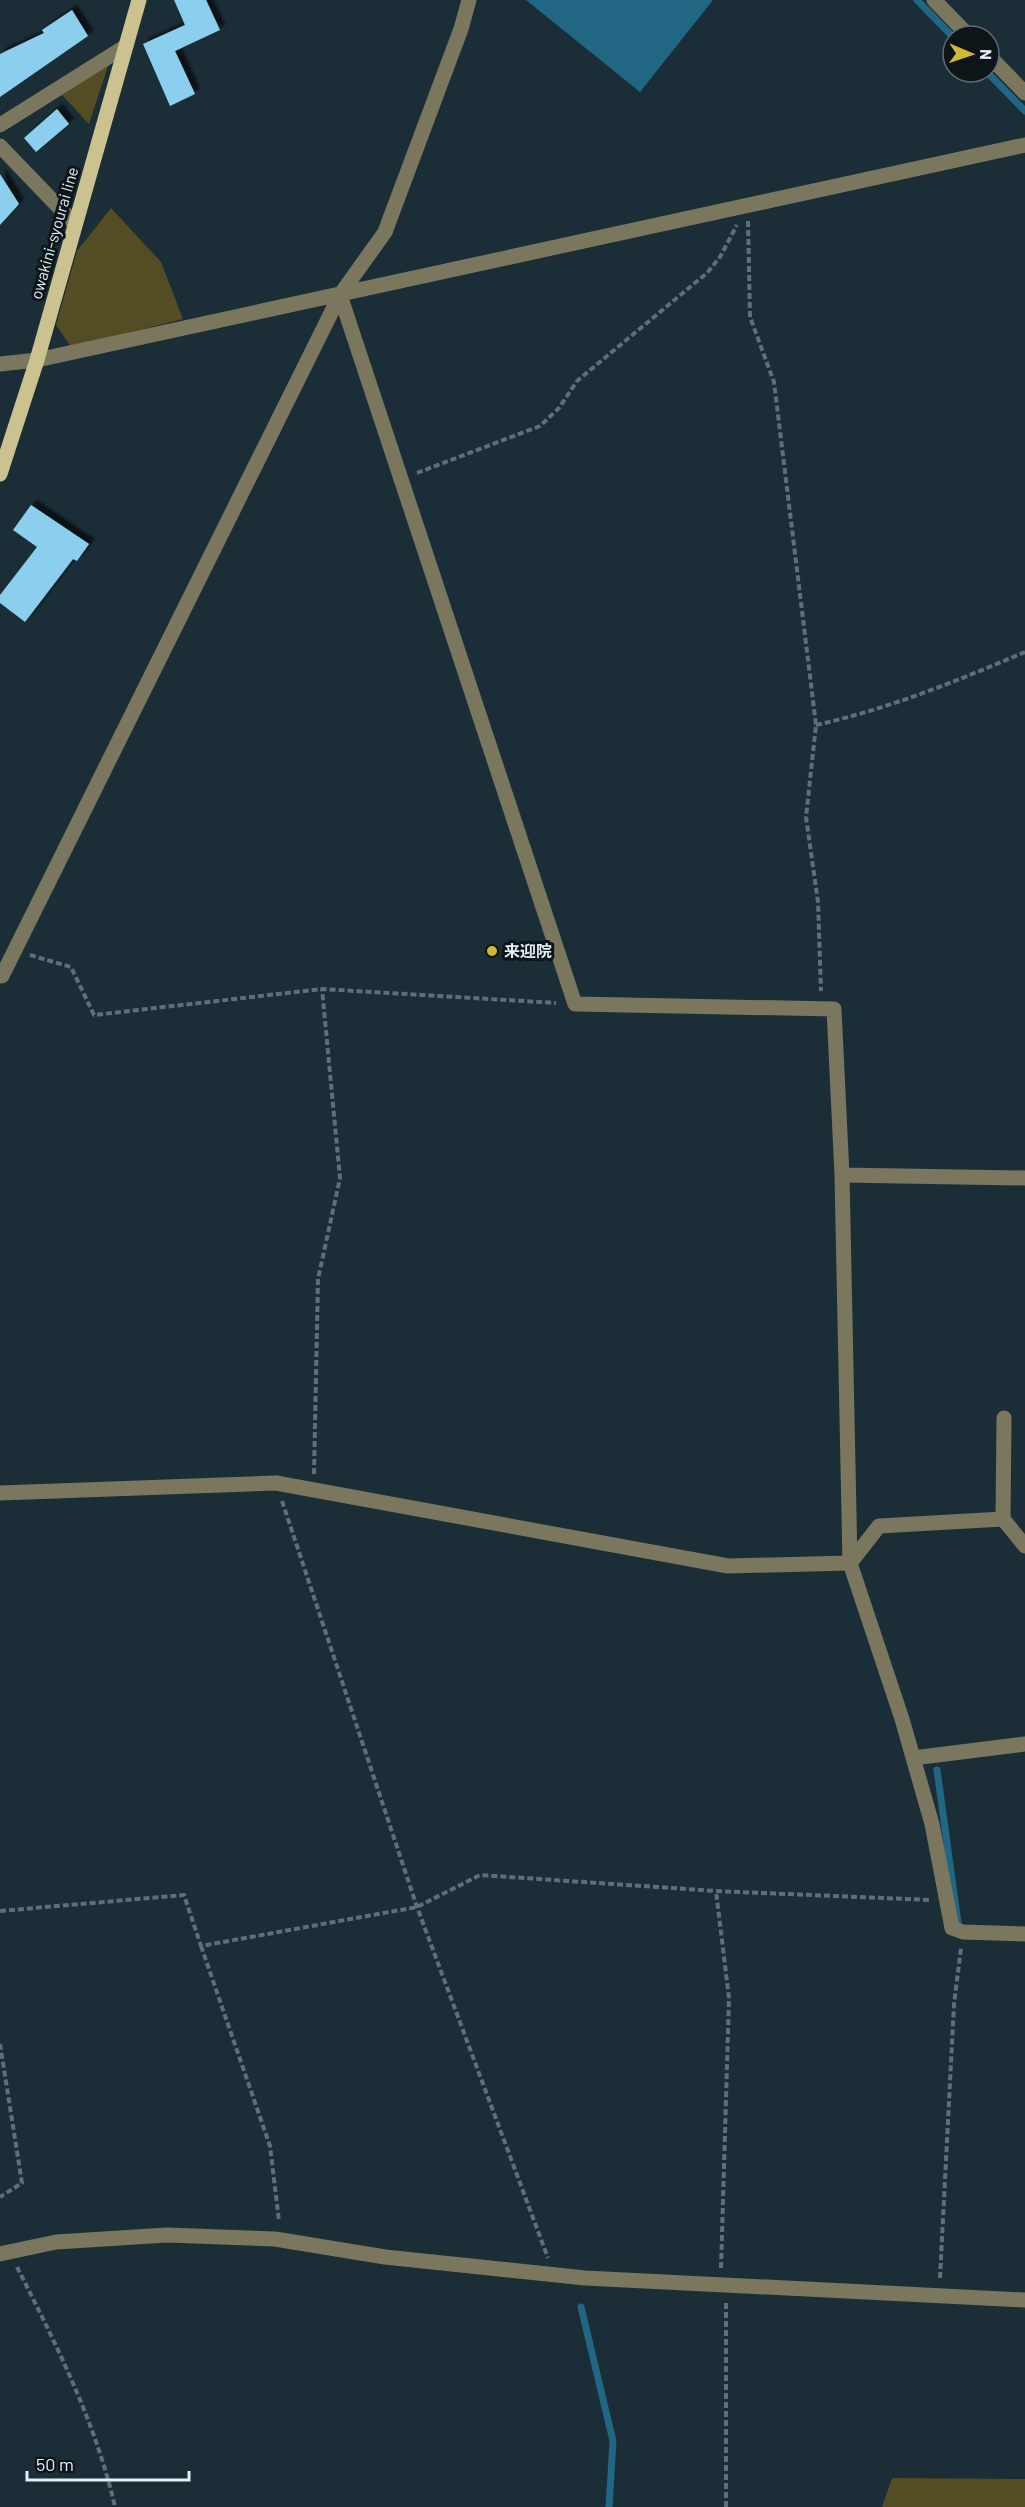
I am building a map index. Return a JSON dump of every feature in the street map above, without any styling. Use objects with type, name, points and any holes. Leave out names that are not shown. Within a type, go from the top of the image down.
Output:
[{"type":"main road","name":"owakini-syourai line","points":[[0,474],[37,360],[139,0]]},
{"type":"street","points":[[2,976],[340,295],[385,232],[461,29],[469,0]]},
{"type":"street","points":[[934,0],[957,24]]},
{"type":"street","points":[[0,125],[126,46]]},
{"type":"street","points":[[1001,68],[1025,93]]},
{"type":"street","points":[[0,364],[37,360],[1025,145]]},
{"type":"street","points":[[0,146],[75,224]]},
{"type":"street","points":[[340,295],[575,1004],[834,1009],[842,1175],[850,1563],[932,1824],[952,1928],[963,1932],[1025,1934]]},
{"type":"street","points":[[842,1175],[1025,1178]]},
{"type":"street","points":[[1004,1418],[1003,1520],[1025,1546]]},
{"type":"street","points":[[0,1493],[276,1483],[728,1566],[850,1563]]},
{"type":"street","points":[[850,1563],[879,1526],[1003,1520]]},
{"type":"street","points":[[913,1758],[1025,1744]]},
{"type":"street","points":[[5,2253],[56,2242],[167,2235],[282,2241],[385,2257],[554,2275],[1025,2300]]},
{"type":"path","points":[[401,480],[540,426],[559,408],[577,381],[707,273],[720,257],[748,206]]},
{"type":"path","points":[[748,206],[750,317],[774,382],[816,725],[806,817],[818,902],[822,1010]]},
{"type":"path","points":[[816,725],[861,715],[968,677],[1025,652]]},
{"type":"path","points":[[16,950],[70,967],[94,1015],[322,989],[575,1004]]},
{"type":"path","points":[[314,1491],[318,1279],[340,1178],[322,989]]},
{"type":"path","points":[[276,1483],[417,1906],[554,2275]]},
{"type":"path","points":[[201,1946],[417,1906],[480,1875],[716,1891],[946,1900]]},
{"type":"path","points":[[716,1891],[729,1998],[724,2284],[726,2507]]},
{"type":"path","points":[[0,1911],[184,1895],[270,2146],[282,2241]]},
{"type":"path","points":[[939,2294],[954,2004],[963,1932]]},
{"type":"path","points":[[0,2044],[22,2183],[0,2197]]},
{"type":"path","points":[[5,2253],[49,2331],[105,2462],[115,2507]]},
{"type":"shaded area","points":[[109,63],[89,124],[62,95]]},
{"type":"shaded area","points":[[111,208],[161,262],[183,319],[71,347],[56,325],[77,251]]},
{"type":"shaded area","points":[[892,2478],[1025,2479],[1025,2507],[882,2507]]},
{"type":"water","points":[[526,0],[713,0],[640,92]]},
{"type":"building","points":[[174,0],[206,0],[220,30],[175,51],[195,94],[170,106],[143,44],[185,25]]},
{"type":"building","points":[[72,10],[88,36],[0,97],[0,54],[44,33],[42,30]]},
{"type":"building","points":[[57,109],[69,124],[36,152],[24,138]]},
{"type":"building","points":[[0,174],[19,204],[0,225]]},
{"type":"building","points":[[31,505],[89,544],[77,561],[73,559],[25,622],[0,603],[0,595],[37,547],[13,530]]},
{"type":"waterway","points":[[917,0],[941,25]]},
{"type":"waterway","points":[[999,84],[1025,111]]},
{"type":"waterway","points":[[937,1770],[958,1923]]},
{"type":"waterway","points":[[581,2307],[613,2441],[609,2507]]},
{"type":"place","name":"来迎院","points":[[492,951]]}]
